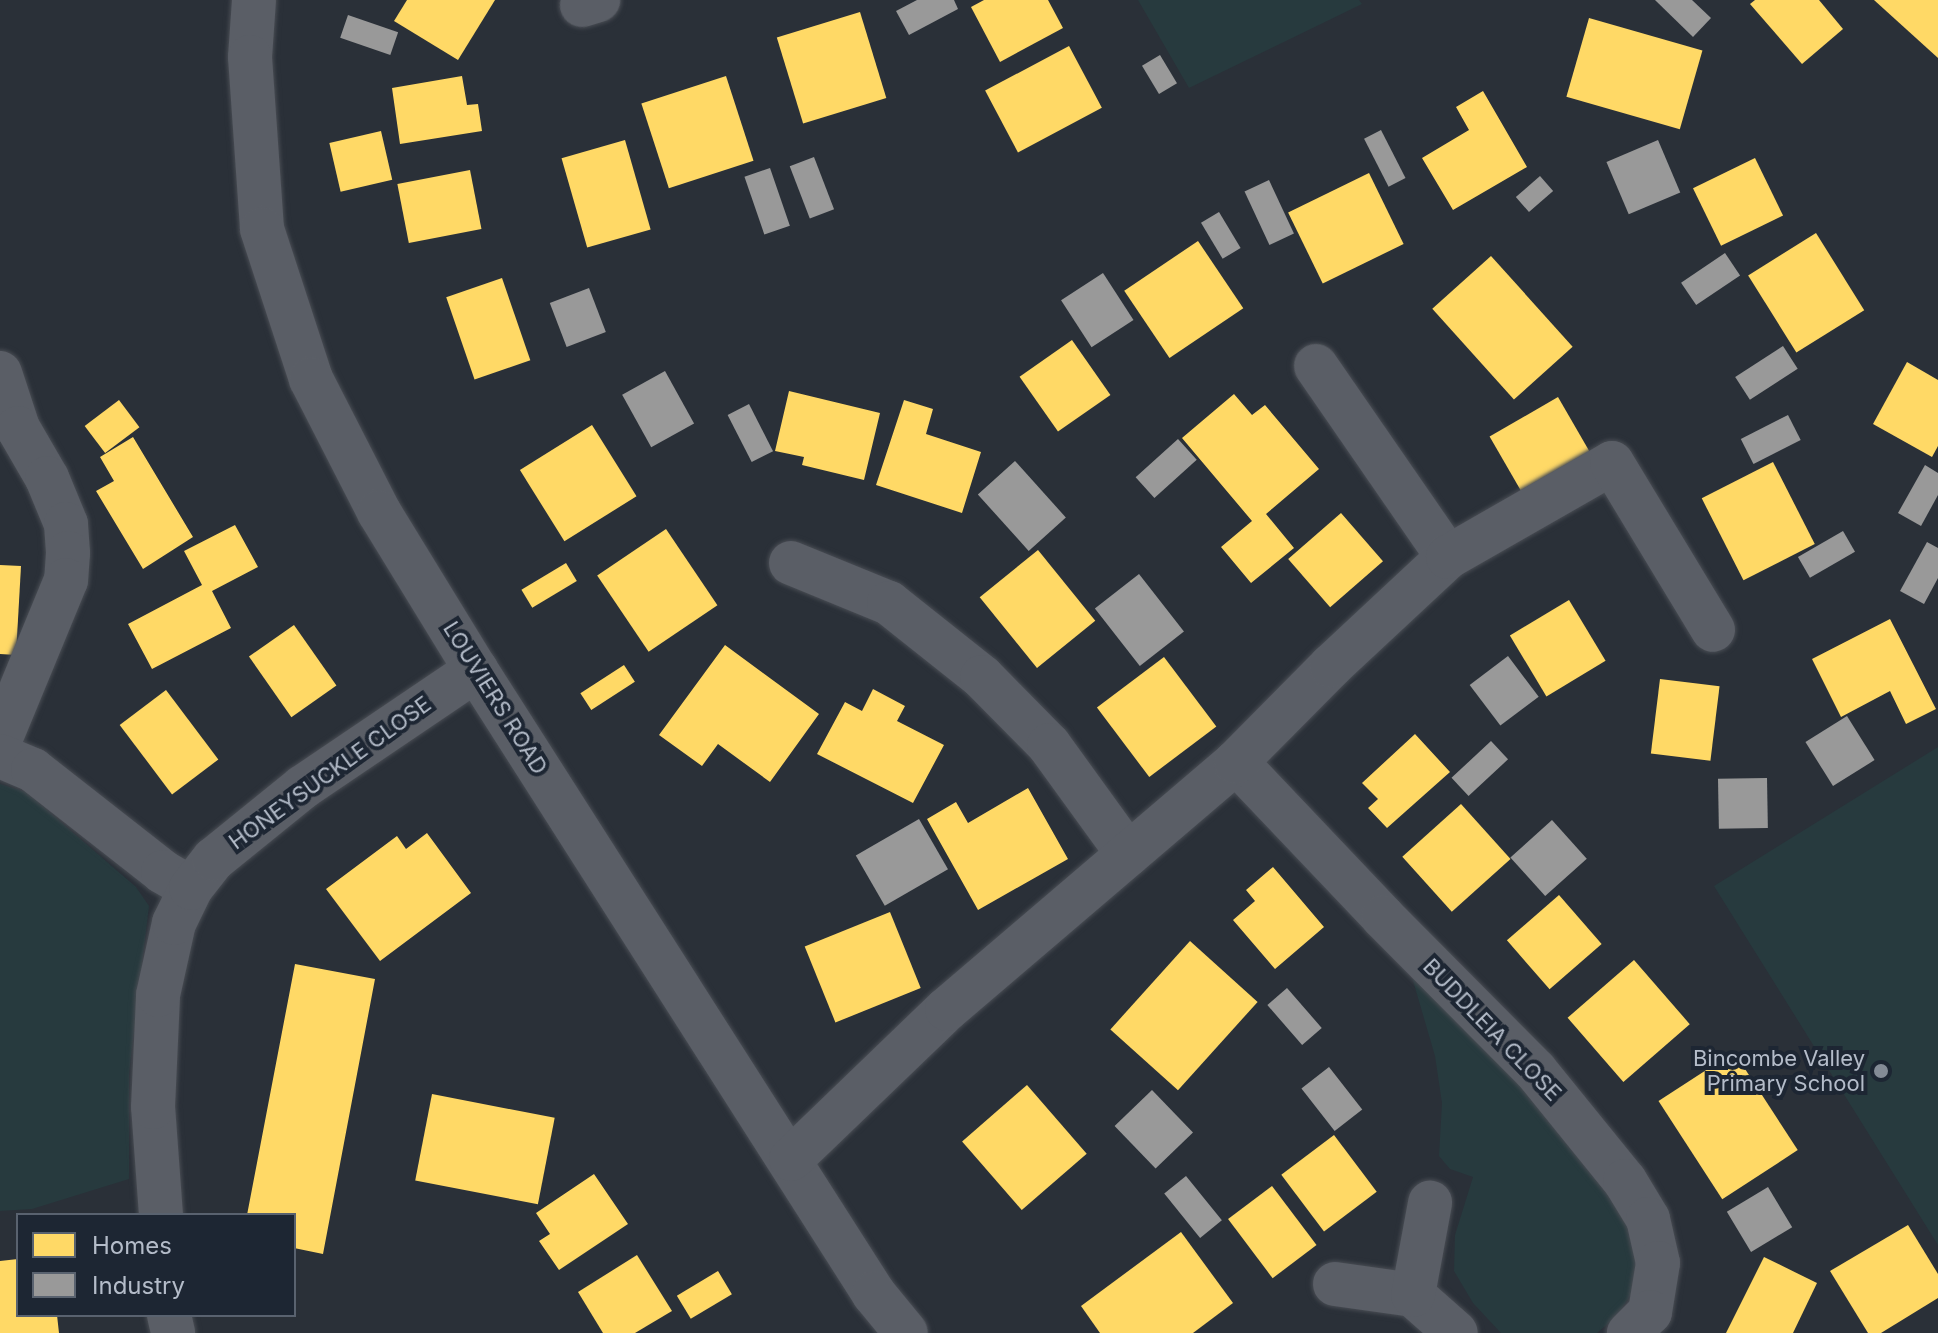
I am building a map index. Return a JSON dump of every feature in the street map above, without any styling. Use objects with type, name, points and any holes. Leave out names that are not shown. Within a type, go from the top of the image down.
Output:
[{"type":"street","name":"LOUVIERS ROAD","points":[[254,0],[250,57],[262,229],[306,364],[379,512],[476,670],[791,1159],[874,1294],[906,1333]]},
{"type":"street","points":[[1316,366],[1448,557]]},
{"type":"street","points":[[0,373],[18,428],[47,478],[66,524],[68,553],[66,580],[0,740]]},
{"type":"street","points":[[791,1159],[947,1009],[1236,762],[1331,666],[1448,557],[1612,463],[1713,630]]},
{"type":"street","points":[[791,563],[889,603],[982,677],[1049,745],[1128,854]]},
{"type":"street","name":"HONEYSUCKLE CLOSE","points":[[161,1213],[153,1107],[158,995],[174,923],[191,888],[214,859],[303,787],[427,700],[476,670]]},
{"type":"street","points":[[0,756],[33,770],[163,872],[191,888]]},
{"type":"street","name":"BUDDLEIA CLOSE","points":[[1236,762],[1535,1070],[1625,1181],[1648,1219],[1658,1263],[1652,1326]]},
{"type":"street","points":[[1413,1295],[1430,1203]]},
{"type":"street","points":[[1335,1284],[1413,1295],[1456,1333]]},
{"type":"green space","points":[[1138,0],[1359,0],[1362,4],[1189,88]]},
{"type":"green space","name":"Bincombe Valley Primary School","points":[[1938,747],[1938,1245],[1714,886]]},
{"type":"green space","points":[[0,784],[26,792],[136,887],[149,906],[129,1073],[129,1179],[32,1209],[0,1211]]},
{"type":"green space","points":[[1409,967],[1531,1096],[1613,1197],[1637,1248],[1635,1288],[1617,1316],[1597,1333],[1501,1333],[1473,1303],[1454,1271],[1455,1235],[1473,1177],[1450,1169],[1439,1156],[1442,1103],[1435,1056]]},
{"type":"building: Homes","points":[[407,0],[495,0],[458,60],[394,21]]},
{"type":"building: Homes","points":[[984,0],[1048,0],[1063,28],[1000,62],[971,7]]},
{"type":"building: Homes","points":[[1755,0],[1819,0],[1843,29],[1802,64],[1750,4]]},
{"type":"building: Homes","points":[[1874,0],[1938,0],[1938,58]]},
{"type":"building: Homes","points":[[860,12],[886,98],[803,124],[777,37]]},
{"type":"building: Homes","points":[[1589,18],[1702,51],[1680,129],[1566,97]]},
{"type":"building: Homes","points":[[1069,46],[1102,108],[1018,152],[985,91]]},
{"type":"building: Homes","points":[[462,76],[467,105],[478,104],[482,131],[400,144],[392,88]]},
{"type":"building: Homes","points":[[726,76],[754,161],[669,188],[641,104]]},
{"type":"building: Homes","points":[[1483,91],[1527,167],[1453,210],[1422,158],[1469,130],[1456,107]]},
{"type":"building: Homes","points":[[381,131],[392,180],[341,192],[329,143]]},
{"type":"building: Homes","points":[[625,140],[651,229],[587,248],[562,158]]},
{"type":"building: Homes","points":[[1755,158],[1783,216],[1721,246],[1693,188]]},
{"type":"building: Homes","points":[[470,170],[481,229],[409,243],[397,184]]},
{"type":"building: Homes","points":[[1369,173],[1404,244],[1323,283],[1288,212]]},
{"type":"building: Homes","points":[[1816,233],[1864,310],[1796,353],[1748,275]]},
{"type":"building: Homes","points":[[1198,241],[1243,308],[1170,358],[1124,291]]},
{"type":"building: Homes","points":[[1491,256],[1573,347],[1514,400],[1432,309]]},
{"type":"building: Homes","points":[[502,278],[530,360],[475,379],[446,297]]},
{"type":"building: Homes","points":[[1072,340],[1110,395],[1058,432],[1020,377]]},
{"type":"building: Homes","points":[[1907,362],[1938,380],[1938,446],[1932,457],[1873,424]]},
{"type":"building: Homes","points":[[789,391],[880,413],[864,480],[802,465],[804,457],[775,451]]},
{"type":"building: Homes","points":[[1234,394],[1252,415],[1265,405],[1319,469],[1266,514],[1294,548],[1251,583],[1221,547],[1252,521],[1182,438]]},
{"type":"building: Homes","points":[[1558,397],[1596,463],[1528,502],[1490,436]]},
{"type":"building: Homes","points":[[119,400],[139,427],[105,453],[85,426]]},
{"type":"building: Homes","points":[[904,400],[933,409],[926,434],[981,452],[962,513],[876,485]]},
{"type":"building: Homes","points":[[592,425],[637,496],[564,541],[520,470]]},
{"type":"building: Homes","points":[[133,437],[193,537],[143,569],[96,491],[114,481],[100,457]]},
{"type":"building: Homes","points":[[1773,462],[1815,544],[1743,580],[1702,498]]},
{"type":"building: Homes","points":[[1341,513],[1383,561],[1330,607],[1288,559]]},
{"type":"building: Homes","points":[[235,525],[258,567],[212,591],[231,628],[152,669],[128,624],[202,585],[184,551]]},
{"type":"building: Homes","points":[[666,529],[717,605],[649,652],[597,575]]},
{"type":"building: Homes","points":[[1038,550],[1095,621],[1037,668],[980,597]]},
{"type":"building: Homes","points":[[566,563],[577,581],[532,608],[521,590]]},
{"type":"building: Homes","points":[[0,565],[21,566],[16,655],[0,654]]},
{"type":"building: Homes","points":[[1569,600],[1606,661],[1546,696],[1510,636]]},
{"type":"building: Homes","points":[[1890,619],[1936,709],[1906,724],[1890,691],[1841,717],[1812,659]]},
{"type":"building: Homes","points":[[294,625],[336,686],[291,717],[249,657]]},
{"type":"building: Homes","points":[[725,645],[819,714],[770,782],[718,744],[702,766],[659,735]]},
{"type":"building: Homes","points":[[1164,657],[1216,726],[1149,777],[1097,708]]},
{"type":"building: Homes","points":[[624,665],[635,682],[591,710],[580,693]]},
{"type":"building: Homes","points":[[1660,679],[1720,686],[1710,761],[1651,753]]},
{"type":"building: Homes","points":[[873,689],[905,706],[897,721],[944,745],[913,803],[817,754],[845,702],[862,711]]},
{"type":"building: Homes","points":[[166,690],[218,759],[172,794],[120,725]]},
{"type":"building: Homes","points":[[1415,734],[1450,772],[1387,828],[1368,808],[1378,799],[1362,783]]},
{"type":"building: Homes","points":[[1028,788],[1068,859],[978,910],[927,819],[956,802],[968,823]]},
{"type":"building: Homes","points":[[1461,804],[1511,859],[1452,912],[1402,857]]},
{"type":"building: Homes","points":[[427,833],[471,893],[380,961],[326,889],[397,836],[406,849]]},
{"type":"building: Homes","points":[[1273,867],[1324,927],[1275,969],[1233,920],[1255,901],[1246,890]]},
{"type":"building: Homes","points":[[1559,895],[1602,944],[1550,989],[1507,940]]},
{"type":"building: Homes","points":[[890,912],[921,988],[835,1022],[805,946]]},
{"type":"building: Homes","points":[[1190,941],[1258,1002],[1178,1090],[1110,1029]]},
{"type":"building: Homes","points":[[1634,960],[1690,1024],[1623,1082],[1568,1018]]},
{"type":"building: Homes","points":[[295,964],[375,979],[323,1254],[296,1248],[296,1213],[247,1213]]},
{"type":"building: Homes","points":[[1734,1052],[1798,1150],[1722,1199],[1659,1101]]},
{"type":"building: Homes","points":[[1027,1085],[1087,1154],[1022,1210],[962,1141]]},
{"type":"building: Homes","points":[[432,1094],[555,1118],[538,1204],[415,1180]]},
{"type":"building: Homes","points":[[1334,1135],[1377,1192],[1324,1231],[1281,1175]]},
{"type":"building: Homes","points":[[594,1174],[628,1224],[559,1270],[539,1241],[550,1234],[536,1213]]},
{"type":"building: Homes","points":[[1272,1186],[1317,1245],[1273,1278],[1228,1219]]},
{"type":"building: Homes","points":[[1908,1225],[1938,1274],[1938,1298],[1881,1333],[1868,1333],[1830,1271]]},
{"type":"building: Homes","points":[[1181,1232],[1233,1303],[1193,1333],[1100,1333],[1081,1306]]},
{"type":"building: Homes","points":[[637,1255],[672,1311],[635,1333],[603,1333],[578,1292]]},
{"type":"building: Homes","points":[[1764,1257],[1817,1283],[1793,1333],[1726,1333]]},
{"type":"building: Homes","points":[[16,1259],[16,1317],[57,1317],[59,1333],[0,1333],[0,1261]]},
{"type":"building: Homes","points":[[718,1271],[732,1294],[691,1319],[677,1296]]},
{"type":"building: Industry","points":[[917,0],[954,0],[958,9],[909,35],[896,11]]},
{"type":"building: Industry","points":[[1655,0],[1692,0],[1711,18],[1693,37]]},
{"type":"building: Industry","points":[[348,15],[398,32],[390,55],[340,38]]},
{"type":"building: Industry","points":[[1160,55],[1177,83],[1159,94],[1142,66]]},
{"type":"building: Industry","points":[[1381,130],[1406,178],[1389,187],[1364,139]]},
{"type":"building: Industry","points":[[1658,140],[1680,192],[1629,214],[1606,162]]},
{"type":"building: Industry","points":[[814,157],[834,209],[810,219],[790,166]]},
{"type":"building: Industry","points":[[770,168],[790,226],[764,234],[744,177]]},
{"type":"building: Industry","points":[[1540,176],[1553,191],[1529,212],[1516,197]]},
{"type":"building: Industry","points":[[1269,180],[1294,233],[1269,245],[1245,191]]},
{"type":"building: Industry","points":[[1219,212],[1241,248],[1223,259],[1201,223]]},
{"type":"building: Industry","points":[[1725,253],[1740,275],[1696,305],[1681,283]]},
{"type":"building: Industry","points":[[1103,273],[1133,320],[1092,347],[1061,300]]},
{"type":"building: Industry","points":[[589,288],[606,332],[567,347],[550,303]]},
{"type":"building: Industry","points":[[1783,346],[1798,369],[1750,400],[1735,377]]},
{"type":"building: Industry","points":[[665,371],[694,423],[651,447],[622,395]]},
{"type":"building: Industry","points":[[749,404],[773,451],[752,462],[728,415]]},
{"type":"building: Industry","points":[[1788,415],[1801,440],[1753,464],[1741,439]]},
{"type":"building: Industry","points":[[1178,439],[1197,460],[1154,498],[1136,477]]},
{"type":"building: Industry","points":[[1015,461],[1066,517],[1029,551],[978,494]]},
{"type":"building: Industry","points":[[1925,465],[1938,473],[1938,495],[1921,526],[1898,513]]},
{"type":"building: Industry","points":[[1843,531],[1855,552],[1810,578],[1798,557]]},
{"type":"building: Industry","points":[[1927,542],[1938,548],[1938,578],[1924,604],[1900,591]]},
{"type":"building: Industry","points":[[1139,574],[1184,632],[1140,666],[1095,608]]},
{"type":"building: Industry","points":[[1508,656],[1539,697],[1500,726],[1470,685]]},
{"type":"building: Industry","points":[[1847,716],[1875,760],[1833,786],[1805,742]]},
{"type":"building: Industry","points":[[1491,741],[1508,759],[1469,796],[1452,778]]},
{"type":"building: Industry","points":[[1767,778],[1768,828],[1719,829],[1718,779]]},
{"type":"building: Industry","points":[[919,819],[948,869],[885,906],[856,856]]},
{"type":"building: Industry","points":[[1552,820],[1587,859],[1545,896],[1510,857]]},
{"type":"building: Industry","points":[[1287,988],[1322,1028],[1302,1045],[1267,1005]]},
{"type":"building: Industry","points":[[1329,1067],[1362,1110],[1335,1131],[1301,1089]]},
{"type":"building: Industry","points":[[1152,1090],[1193,1132],[1156,1169],[1115,1126]]},
{"type":"building: Industry","points":[[1186,1176],[1222,1220],[1200,1238],[1164,1194]]},
{"type":"building: Industry","points":[[1768,1187],[1792,1227],[1751,1252],[1727,1212]]},
{"type":"place","name":"Bincombe Valley Primary School","points":[[1881,1071]]}]
